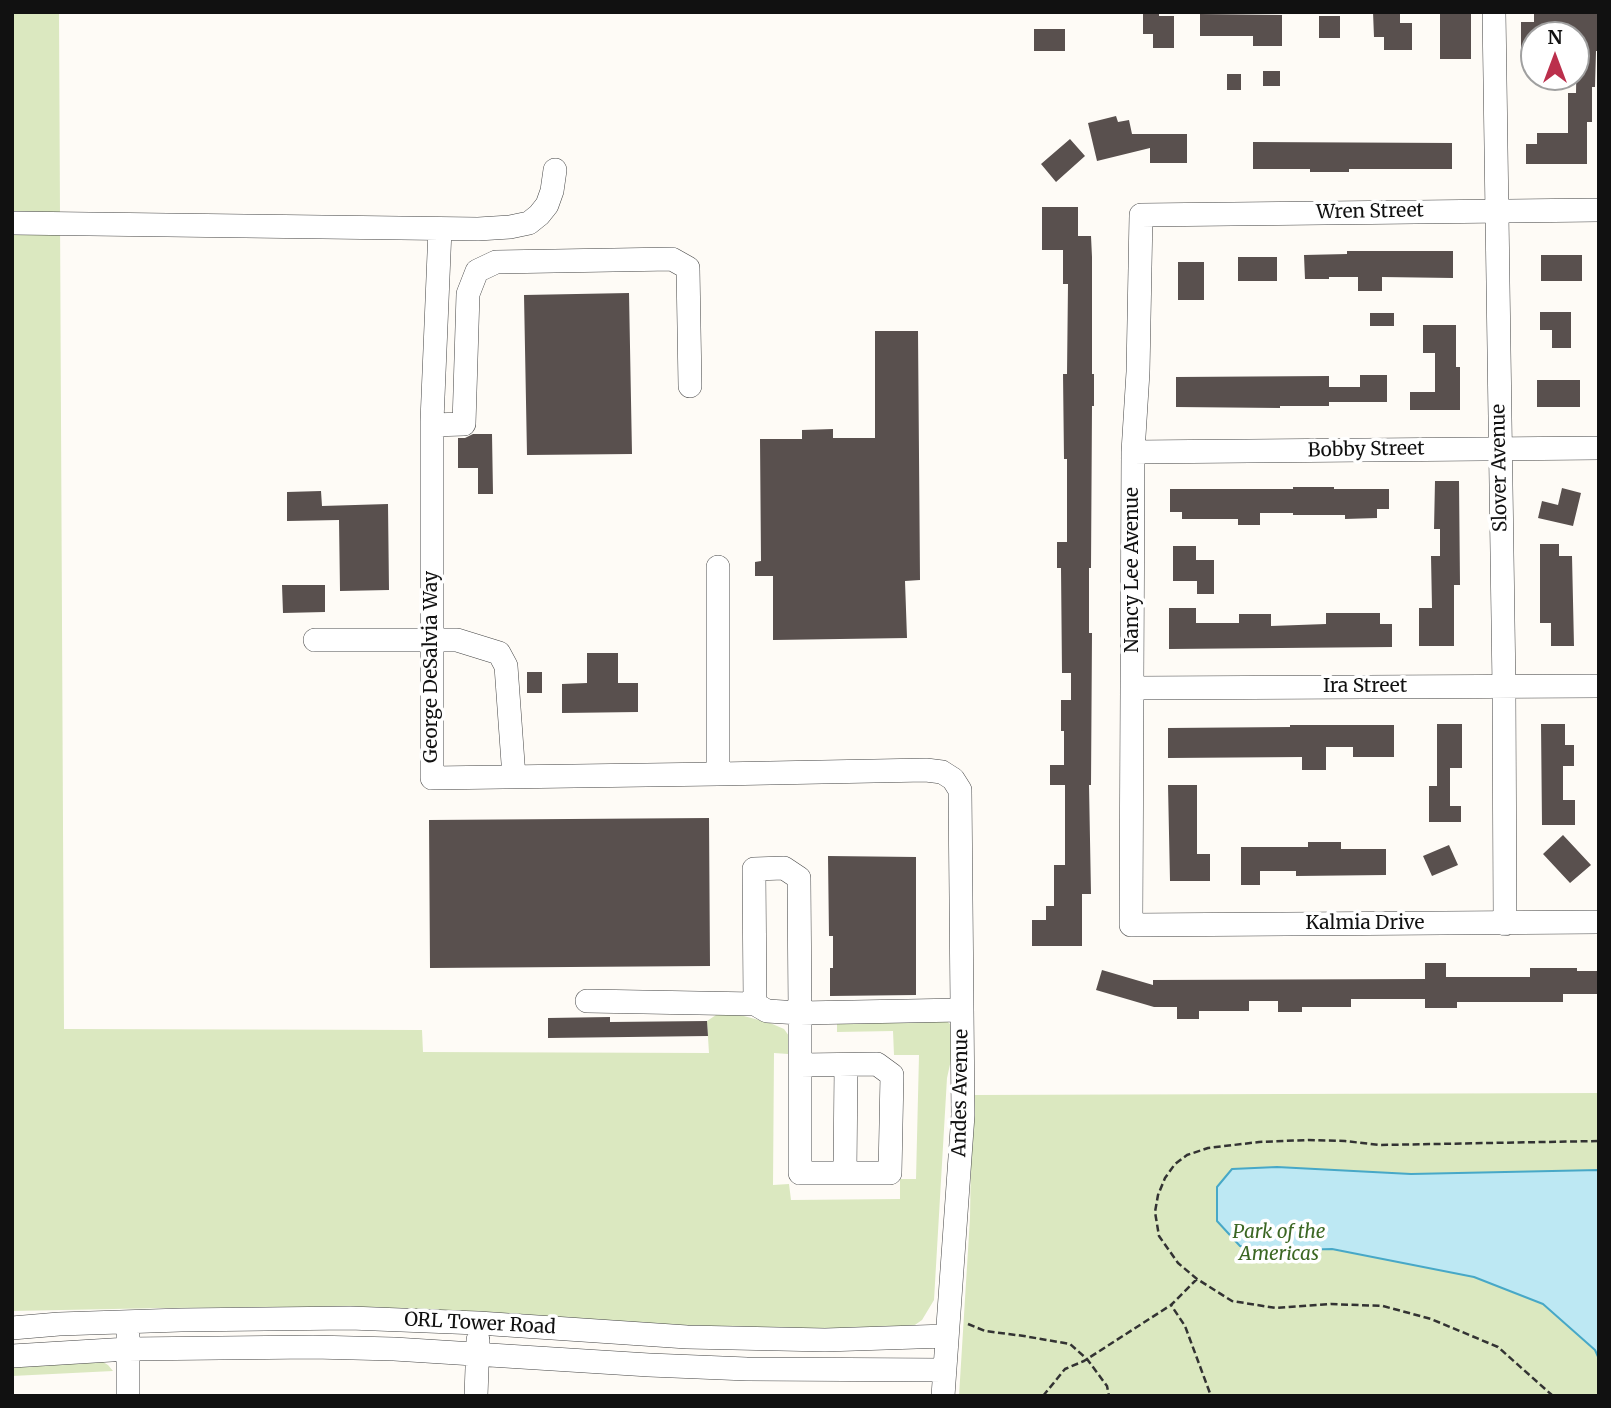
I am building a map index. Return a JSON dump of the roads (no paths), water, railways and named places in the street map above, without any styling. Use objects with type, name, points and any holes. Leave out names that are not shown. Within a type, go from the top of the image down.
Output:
[{"type":"street","name":"Slover Avenue","points":[[1494,12],[1505,923]]},
{"type":"street","points":[[12,223],[440,229],[510,227],[529,223],[540,215],[552,191],[555,170]]},
{"type":"street","name":"Wren Street","points":[[1141,215],[1599,210]]},
{"type":"street","name":"Nancy Lee Avenue","points":[[1131,925],[1133,452],[1138,372],[1141,215]]},
{"type":"street","name":"George DeSalvia Way","points":[[440,229],[432,425],[432,778],[926,770],[942,772],[953,779],[960,790]]},
{"type":"street","points":[[432,425],[464,424],[468,294],[477,271],[496,262],[672,259],[688,268],[690,386]]},
{"type":"street","name":"Bobby Street","points":[[1133,452],[1599,448]]},
{"type":"street","points":[[718,567],[718,775]]},
{"type":"street","points":[[315,640],[457,640],[499,653],[506,666],[514,777]]},
{"type":"street","name":"Ira Street","points":[[1132,688],[1599,686]]},
{"type":"street","name":"Andes Avenue","points":[[943,1396],[963,1115],[960,790]]},
{"type":"street","points":[[755,1004],[754,869],[784,868],[799,878],[800,1173],[890,1173],[892,1075],[877,1064],[800,1065]]},
{"type":"street","name":"Kalmia Drive","points":[[1131,925],[1599,922]]},
{"type":"street","points":[[587,1001],[755,1004],[767,1011],[800,1013],[962,1010]]},
{"type":"street","points":[[845,1173],[846,1065]]},
{"type":"street","name":"ORL Tower Road","points":[[12,1328],[59,1324],[350,1318],[478,1323],[687,1337],[825,1340],[947,1328]]},
{"type":"street","points":[[128,1322],[128,1396]]},
{"type":"street","points":[[476,1396],[478,1323]]},
{"type":"street","name":"ORL Tower Road","points":[[12,1356],[128,1349],[340,1348],[747,1369],[945,1370]]},
{"type":"water","points":[[1277,1167],[1411,1174],[1599,1170],[1599,1359],[1595,1350],[1543,1304],[1474,1277],[1332,1249],[1262,1251],[1240,1246],[1217,1221],[1217,1187],[1232,1169]]},
{"type":"park label","name":"Park of the Americas","points":[[1279,1244]]}]
